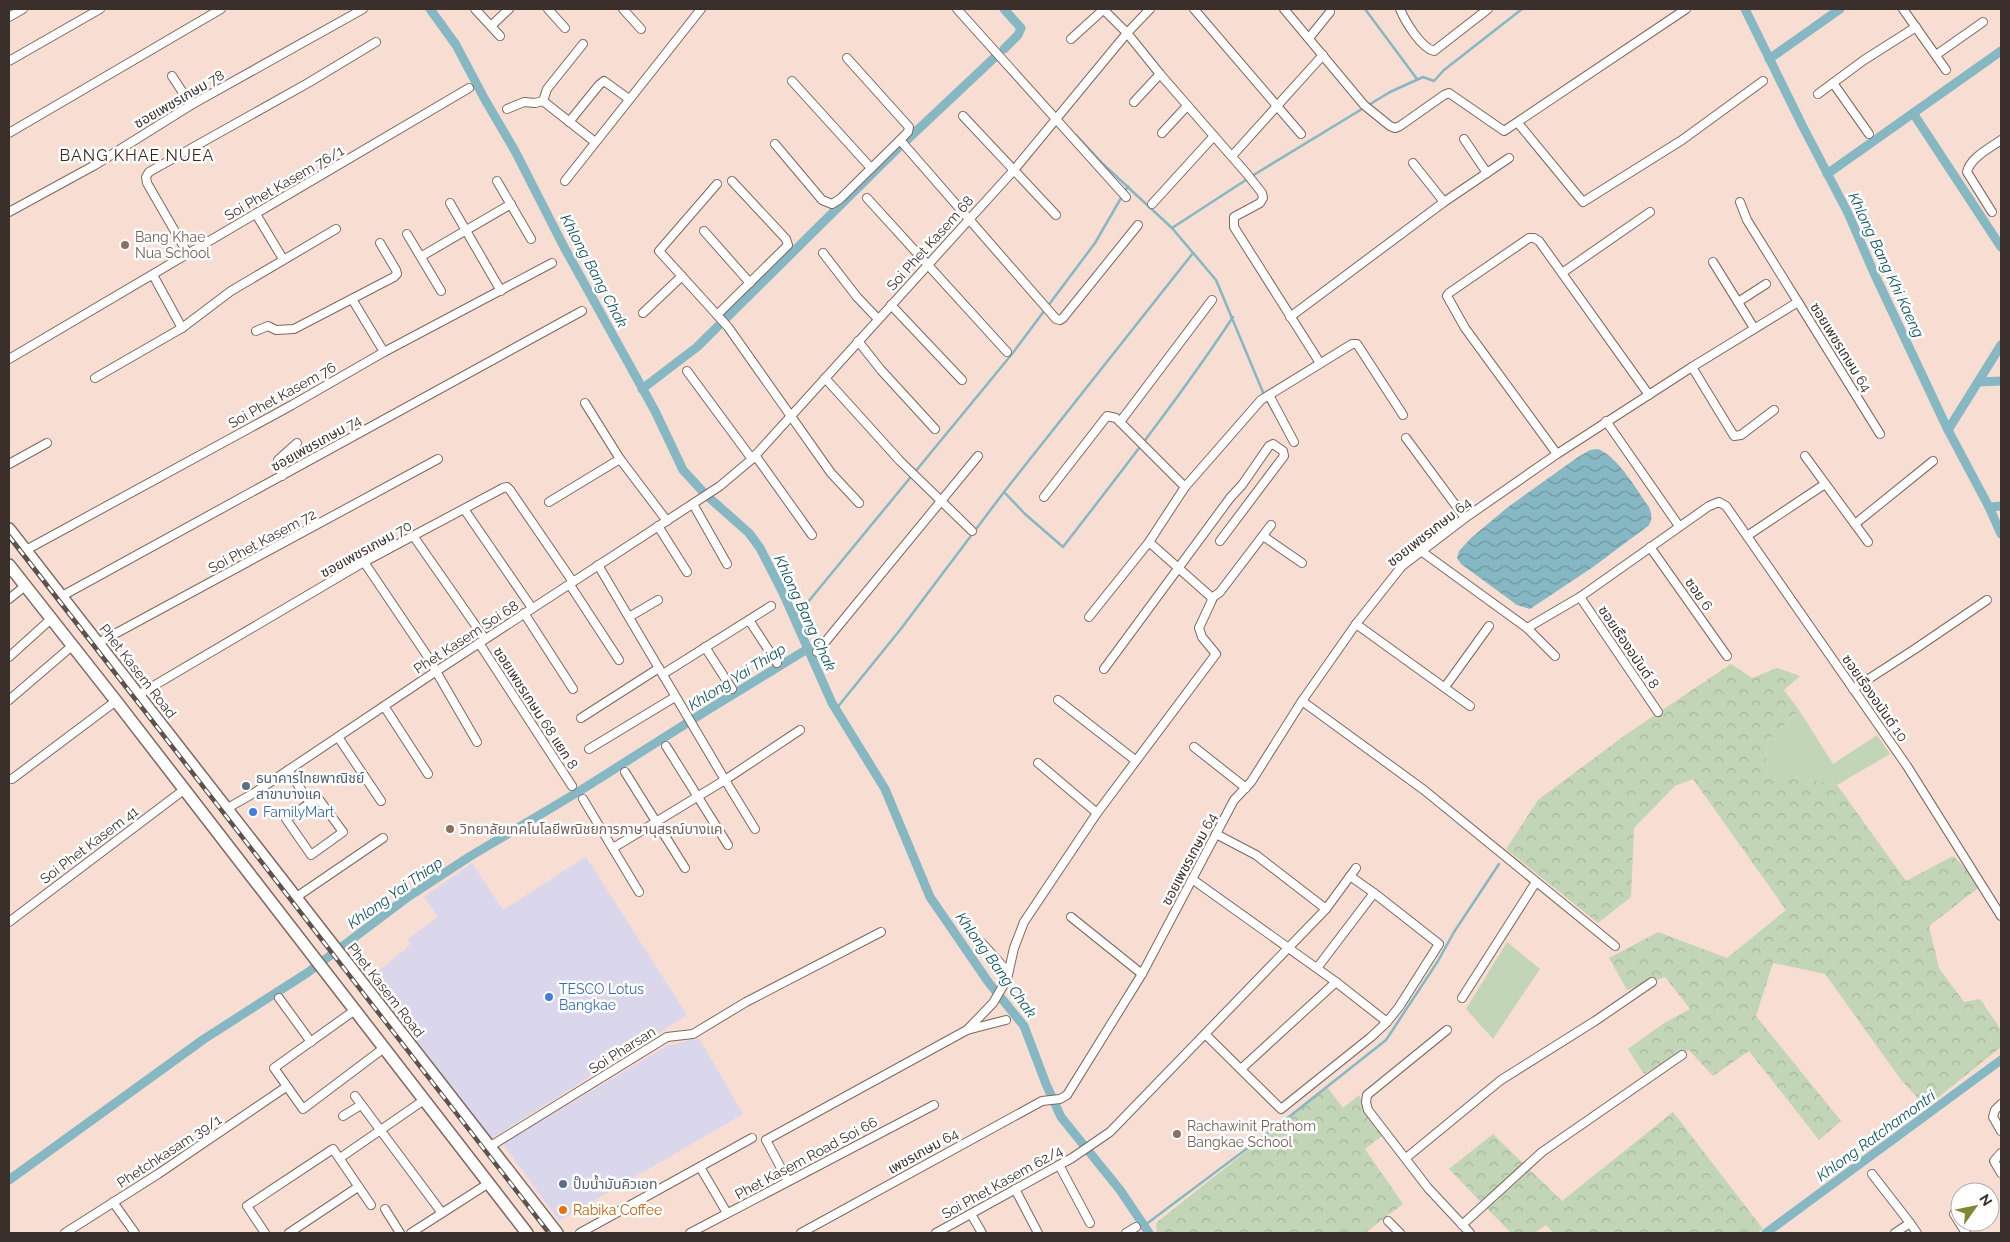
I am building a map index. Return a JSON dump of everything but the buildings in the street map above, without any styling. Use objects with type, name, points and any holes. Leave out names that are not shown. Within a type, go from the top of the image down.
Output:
[{"type":"main road","name":"Phet Kasem Road","points":[[9,529],[557,1233]]},
{"type":"main road","points":[[9,565],[185,789],[527,1233]]},
{"type":"main road","points":[[119,704],[138,695]]},
{"type":"main road","points":[[139,730],[156,719]]},
{"type":"street","points":[[9,17],[23,9]]},
{"type":"street","points":[[9,61],[100,9]]},
{"type":"street","points":[[9,133],[221,9]]},
{"type":"street","name":"ซอยเพชรเกษม 78","points":[[9,212],[95,165],[191,105],[363,9]]},
{"type":"street","points":[[475,9],[500,36]]},
{"type":"street","points":[[491,26],[509,9]]},
{"type":"street","points":[[548,9],[565,28]]},
{"type":"street","points":[[623,9],[641,28]]},
{"type":"street","points":[[565,181],[701,9]]},
{"type":"street","points":[[957,9],[1126,197]]},
{"type":"street","points":[[1070,39],[1103,9],[1127,33],[1187,106],[1254,182],[1262,193],[1263,198],[1260,203],[1237,214],[1233,222],[1234,227],[1320,363]]},
{"type":"street","name":"Soi Phet Kasem 68","points":[[720,486],[754,457],[1014,170],[1127,33],[1150,9]]},
{"type":"street","points":[[1194,9],[1301,134]]},
{"type":"street","points":[[1284,9],[1364,105],[1371,112],[1396,128],[1444,94],[1449,93],[1502,131],[1686,9]]},
{"type":"street","points":[[1400,9],[1423,43],[1428,49],[1434,51],[1488,9]]},
{"type":"street","points":[[1903,9],[1946,70]]},
{"type":"street","points":[[1309,38],[1330,12]]},
{"type":"street","points":[[1936,55],[1983,22]]},
{"type":"street","points":[[1818,94],[1864,60],[1916,27]]},
{"type":"street","points":[[188,254],[147,183],[146,177],[149,172],[308,83],[376,42]]},
{"type":"street","points":[[543,101],[547,89],[583,44]]},
{"type":"street","points":[[1232,156],[1323,54]]},
{"type":"street","points":[[775,144],[822,200],[832,204],[908,132],[908,127],[847,58]]},
{"type":"street","points":[[1134,102],[1160,74]]},
{"type":"street","points":[[172,76],[191,105]]},
{"type":"street","points":[[569,122],[599,84],[604,81],[629,99]]},
{"type":"street","points":[[792,81],[870,167]]},
{"type":"street","points":[[1518,122],[1583,202],[1682,140],[1763,81]]},
{"type":"street","points":[[1833,83],[1869,134]]},
{"type":"street","name":"Soi Phet Kasem 76/1","points":[[9,359],[469,88]]},
{"type":"street","points":[[543,101],[595,142]]},
{"type":"street","points":[[507,109],[524,102],[534,103],[543,101]]},
{"type":"street","points":[[1162,133],[1187,106]]},
{"type":"street","points":[[963,116],[1056,215]]},
{"type":"street","points":[[1152,204],[1214,136]]},
{"type":"street","points":[[1464,139],[1487,173]]},
{"type":"street","points":[[900,140],[970,218],[1056,319],[1060,320],[1138,225]]},
{"type":"street","points":[[1992,212],[1967,172],[1967,168],[2001,140]]},
{"type":"street","points":[[1290,317],[1444,202],[1509,158]]},
{"type":"street","points":[[1413,163],[1444,202]]},
{"type":"street","points":[[497,180],[531,238]]},
{"type":"street","points":[[718,317],[788,245],[786,239],[732,182]]},
{"type":"street","points":[[717,184],[658,250],[728,327],[832,473],[859,503]]},
{"type":"street","points":[[867,198],[1007,352]]},
{"type":"street","points":[[1740,202],[1747,220],[1798,302]]},
{"type":"street","points":[[450,203],[465,232],[501,291]]},
{"type":"street","points":[[422,256],[511,204]]},
{"type":"street","points":[[1562,273],[1650,212]]},
{"type":"street","points":[[256,214],[283,259]]},
{"type":"street","points":[[95,378],[182,328],[230,291],[336,229]]},
{"type":"street","points":[[704,231],[750,283]]},
{"type":"street","points":[[407,234],[422,256],[441,291]]},
{"type":"street","points":[[1557,454],[1465,328],[1447,296],[1448,293],[1528,238],[1534,238],[1539,241],[1649,395]]},
{"type":"street","points":[[256,331],[268,326],[276,330],[294,330],[397,274],[380,243]]},
{"type":"street","points":[[823,253],[857,297],[878,318]]},
{"type":"street","points":[[1714,262],[1754,328]]},
{"type":"street","name":"Soi Phet Kasem 76","points":[[26,550],[384,352],[552,264]]},
{"type":"street","points":[[153,275],[182,328]]},
{"type":"street","points":[[643,313],[682,276]]},
{"type":"street","points":[[1738,302],[1766,284]]},
{"type":"street","points":[[352,299],[384,352]]},
{"type":"street","points":[[1120,422],[1212,300]]},
{"type":"street","name":"ซอยเพชรเกษม 64","points":[[1060,1099],[1067,1095],[1142,974],[1234,800],[1252,782],[1302,701],[1356,624],[1395,574],[1421,551],[1465,518],[1606,421],[1798,302],[1880,434]]},
{"type":"street","points":[[890,306],[962,380]]},
{"type":"street","name":"ซอยเพชรเกษม 74","points":[[62,596],[582,311]]},
{"type":"street","points":[[858,341],[881,370],[935,429]]},
{"type":"street","points":[[1089,618],[1149,542],[1185,487],[1265,397],[1352,344],[1357,344],[1403,416]]},
{"type":"street","points":[[1692,367],[1734,436],[1741,435],[1774,410]]},
{"type":"street","points":[[687,371],[812,534]]},
{"type":"street","points":[[825,378],[920,482],[972,531]]},
{"type":"street","points":[[1265,397],[1294,442]]},
{"type":"street","points":[[585,403],[620,459],[667,521]]},
{"type":"street","points":[[1044,497],[1106,416],[1111,416],[1120,422],[1185,487]]},
{"type":"street","points":[[1527,628],[1580,597],[1679,526],[1606,421]]},
{"type":"street","points":[[1406,438],[1465,518]]},
{"type":"street","points":[[9,464],[47,443]]},
{"type":"street","points":[[282,476],[278,460],[297,443]]},
{"type":"street","points":[[1104,668],[1269,446],[1275,444],[1283,451],[1284,456],[1220,541]]},
{"type":"street","points":[[816,652],[978,456]]},
{"type":"street","points":[[1805,456],[1868,542]]},
{"type":"street","name":"Soi Phet Kasem 72","points":[[98,643],[438,459]]},
{"type":"street","points":[[549,502],[620,459]]},
{"type":"street","points":[[1855,524],[1933,461]]},
{"type":"street","points":[[1747,536],[1825,484]]},
{"type":"street","name":"Phet Kasem Soi 68","points":[[226,809],[720,486]]},
{"type":"street","name":"ซอยเพชรเกษม 70","points":[[138,695],[364,562],[507,487],[572,584]]},
{"type":"street","points":[[695,502],[727,564]]},
{"type":"street","name":"ซอยเรืองอนันต์ 10","points":[[1679,526],[1709,506],[1719,502],[1726,506],[1907,766],[2001,916]]},
{"type":"street","points":[[464,509],[532,608]]},
{"type":"street","points":[[967,1030],[993,1003],[1008,975],[1014,948],[1024,922],[1097,813],[1216,654],[1202,637],[1199,628],[1212,598],[1220,592],[1270,525]]},
{"type":"street","points":[[658,526],[687,572]]},
{"type":"street","points":[[1263,536],[1302,563]]},
{"type":"street","name":"ซอยเพชรเกษม 68 แยก 8","points":[[414,537],[482,641],[572,786]]},
{"type":"street","points":[[1149,542],[1212,598]]},
{"type":"street","name":"ซอย 6","points":[[1650,547],[1727,656]]},
{"type":"street","points":[[1421,551],[1527,628],[1554,656]]},
{"type":"street","points":[[364,562],[436,672],[477,742]]},
{"type":"street","points":[[598,564],[755,830]]},
{"type":"street","points":[[572,584],[619,660]]},
{"type":"street","points":[[9,599],[25,586]]},
{"type":"street","name":"ซอยเรืองอนันต์ 8","points":[[1580,597],[1658,712]]},
{"type":"street","points":[[629,616],[658,600]]},
{"type":"street","points":[[1853,688],[1919,647],[1987,600]]},
{"type":"street","points":[[581,718],[705,647],[771,606]]},
{"type":"street","points":[[524,613],[573,689]]},
{"type":"street","points":[[9,657],[51,619]]},
{"type":"street","points":[[749,620],[777,664]]},
{"type":"street","points":[[1356,624],[1470,706]]},
{"type":"street","points":[[1445,687],[1489,626]]},
{"type":"street","points":[[9,700],[72,646]]},
{"type":"street","points":[[705,647],[732,689]]},
{"type":"street","points":[[589,749],[675,697]]},
{"type":"street","points":[[1058,700],[1135,760]]},
{"type":"street","points":[[1302,701],[1424,790],[1615,946]]},
{"type":"street","points":[[12,779],[119,704]]},
{"type":"street","points":[[384,706],[428,774]]},
{"type":"street","points":[[613,848],[725,780],[800,730]]},
{"type":"street","points":[[338,737],[381,801]]},
{"type":"street","points":[[666,746],[728,846]]},
{"type":"street","points":[[1194,747],[1246,788]]},
{"type":"street","points":[[1038,763],[1097,813]]},
{"type":"street","points":[[288,770],[310,803]]},
{"type":"street","points":[[624,772],[685,868]]},
{"type":"street","name":"Soi Phet Kasem 41","points":[[9,922],[185,789]]},
{"type":"street","points":[[316,798],[320,798],[343,832],[312,855],[286,819],[310,803],[316,798]]},
{"type":"street","points":[[583,799],[639,892]]},
{"type":"street","points":[[1216,834],[1256,855],[1326,908]]},
{"type":"street","points":[[295,898],[383,838]]},
{"type":"street","name":"Soi Phet Kasem 62/4","points":[[936,1233],[1059,1165],[1110,1132],[1326,908],[1356,868]]},
{"type":"street","points":[[1205,1034],[1281,1109],[1387,1022],[1416,982],[1439,944],[1350,876]]},
{"type":"street","points":[[1192,879],[1317,968],[1387,1022]]},
{"type":"street","points":[[1462,998],[1536,882]]},
{"type":"street","points":[[1317,968],[1374,893]]},
{"type":"street","points":[[1071,917],[1142,974]]},
{"type":"street","name":"Soi Pharsan","points":[[489,1147],[667,1037],[693,1034],[746,1002],[881,932]]},
{"type":"street","points":[[982,943],[1008,975]]},
{"type":"street","points":[[1241,1070],[1336,982]]},
{"type":"street","points":[[1406,1158],[1501,1080],[1595,1021],[1652,982]]},
{"type":"street","points":[[280,998],[311,1042]]},
{"type":"street","points":[[355,1010],[274,1068],[303,1110],[384,1048]]},
{"type":"street","points":[[788,1181],[766,1140],[967,1030],[1006,1020]]},
{"type":"street","points":[[1447,1030],[1367,1095],[1366,1102],[1368,1110],[1428,1188],[1470,1233]]},
{"type":"street","points":[[1462,1225],[1542,1152],[1682,1055]]},
{"type":"street","name":"Phetchkasam 39/1","points":[[65,1233],[182,1158],[286,1087]]},
{"type":"street","points":[[355,1096],[442,1212]]},
{"type":"street","name":"เพชรเกษม 64","points":[[801,1233],[1042,1101],[1060,1099]]},
{"type":"street","points":[[340,1158],[424,1100]]},
{"type":"street","points":[[2001,1104],[1995,1110],[1993,1117],[2001,1131]]},
{"type":"street","points":[[343,1116],[361,1105]]},
{"type":"street","name":"Phet Kasem Road Soi 66","points":[[690,1233],[934,1105]]},
{"type":"street","points":[[580,1233],[752,1138]]},
{"type":"street","points":[[265,1233],[247,1206],[333,1149],[371,1205]]},
{"type":"street","points":[[2001,1153],[1994,1161],[2001,1173]]},
{"type":"street","points":[[1059,1165],[1090,1223]]},
{"type":"street","points":[[700,1167],[727,1213]]},
{"type":"street","points":[[1872,1174],[1917,1233]]},
{"type":"street","points":[[411,1233],[489,1183]]},
{"type":"street","points":[[289,1233],[358,1187]]},
{"type":"street","points":[[1015,1189],[1038,1233]]},
{"type":"street","points":[[113,1202],[135,1233]]},
{"type":"street","points":[[385,1209],[400,1233]]},
{"type":"street","points":[[971,1214],[982,1233]]},
{"type":"street","points":[[1388,1221],[1400,1233]]},
{"type":"street","points":[[1894,1233],[1910,1223]]},
{"type":"street","points":[[1126,1233],[1136,1227]]},
{"type":"shaded area","points":[[586,857],[687,1015],[491,1139],[368,980],[410,945],[408,939],[438,917],[424,897],[472,863],[503,910]]},
{"type":"shaded area","points":[[699,1038],[743,1114],[559,1221],[503,1144],[667,1046]]},
{"type":"green space","points":[[1731,664],[1752,678],[1777,668],[1800,676],[1784,690],[1799,710],[1767,742],[1766,770],[1837,785],[1906,881],[1953,856],[1982,885],[1929,926],[1939,968],[1964,1002],[1980,999],[2001,1030],[2001,1047],[1926,1107],[1902,1081],[1825,974],[1773,963],[1756,1016],[1841,1121],[1819,1140],[1749,1051],[1713,1076],[1689,1050],[1644,1074],[1628,1049],[1664,1023],[1690,1009],[1665,977],[1627,990],[1609,958],[1658,932],[1727,958],[1786,910],[1693,779],[1675,786],[1634,828],[1631,897],[1598,923],[1506,849],[1538,800],[1628,733]]},
{"type":"green space","points":[[1799,710],[1833,764],[1877,735],[1890,754],[1837,785],[1766,770],[1767,742]]},
{"type":"green space","points":[[1507,942],[1540,969],[1493,1039],[1466,1009]]},
{"type":"green space","points":[[1327,1087],[1343,1108],[1359,1095],[1382,1136],[1365,1149],[1403,1204],[1365,1233],[1157,1233],[1156,1223]]},
{"type":"green space","points":[[1673,1112],[1763,1229],[1757,1233],[1553,1233],[1546,1225],[1534,1233],[1511,1233],[1449,1169],[1493,1134],[1562,1201]]},
{"type":"water","points":[[1598,449],[1613,459],[1649,507],[1652,517],[1648,526],[1593,567],[1530,609],[1517,605],[1461,564],[1457,558],[1459,551],[1471,538],[1508,507],[1578,457],[1590,450]]},
{"type":"waterway","name":"Khlong Bang Chak","points":[[430,9],[456,45],[515,151],[564,247],[655,411],[683,470],[705,494],[749,533],[760,548],[783,593],[832,703],[885,789],[930,897],[989,983],[1024,1026],[1061,1117],[1120,1190],[1149,1233]]},
{"type":"waterway","points":[[1004,9],[1021,28],[1018,35],[1004,49]]},
{"type":"waterway","points":[[1365,9],[1417,79]]},
{"type":"waterway","points":[[1172,228],[1252,176],[1390,92],[1423,77],[1434,81],[1444,70],[1522,9]]},
{"type":"waterway","name":"Khlong Bang Khi Kaeng","points":[[1745,9],[1848,213],[1948,430],[1989,507],[2001,534]]},
{"type":"waterway","points":[[1769,59],[1840,9]]},
{"type":"waterway","points":[[1827,174],[2001,51]]},
{"type":"waterway","points":[[908,139],[994,58]]},
{"type":"waterway","points":[[1913,113],[2001,247]]},
{"type":"waterway","points":[[1076,135],[1103,164],[1172,228],[1216,280],[1265,397],[1280,423]]},
{"type":"waterway","points":[[642,389],[697,347],[898,148]]},
{"type":"waterway","points":[[794,619],[1012,354],[1095,243],[1128,186]]},
{"type":"waterway","points":[[836,709],[900,630],[1004,492],[1193,253]]},
{"type":"waterway","points":[[1004,492],[1025,514],[1063,547],[1171,405],[1233,317]]},
{"type":"waterway","points":[[1948,430],[2001,345]]},
{"type":"waterway","points":[[1978,382],[2001,381]]},
{"type":"waterway","points":[[1989,507],[2001,506]]},
{"type":"waterway","name":"Khlong Yai Thiap","points":[[9,1180],[204,1039],[307,973],[408,897],[469,857],[578,792],[809,648]]},
{"type":"waterway","points":[[1145,1225],[1285,1120],[1386,1040],[1499,864]]},
{"type":"waterway","name":"Khlong Ratchamontri","points":[[1766,1233],[2001,1060]]},
{"type":"railway","points":[[9,536],[549,1233]]},
{"type":"place","name":"Bang Khae Nua School","points":[[125,245]]},
{"type":"place","name":"ธนาคารไทยพาณิชย์ สาขาบางแค","points":[[246,786]]},
{"type":"place","name":"FamilyMart","points":[[253,812]]},
{"type":"place","name":"วิทยาลัยเทคโนโลยีพณิชยการภาษานุสรณ์บางแค","points":[[450,829]]},
{"type":"place","name":"TESCO Lotus Bangkae","points":[[549,997]]},
{"type":"place","name":"Rachawinit Prathom Bangkae School","points":[[1177,1134]]},
{"type":"place","name":"ปั๊มน้ำมันคิวเอท","points":[[563,1184]]},
{"type":"place","name":"Rabika Coffee","points":[[563,1210]]},
{"type":"district","name":"BANG KHAE NUEA","points":[[137,155]]}]
